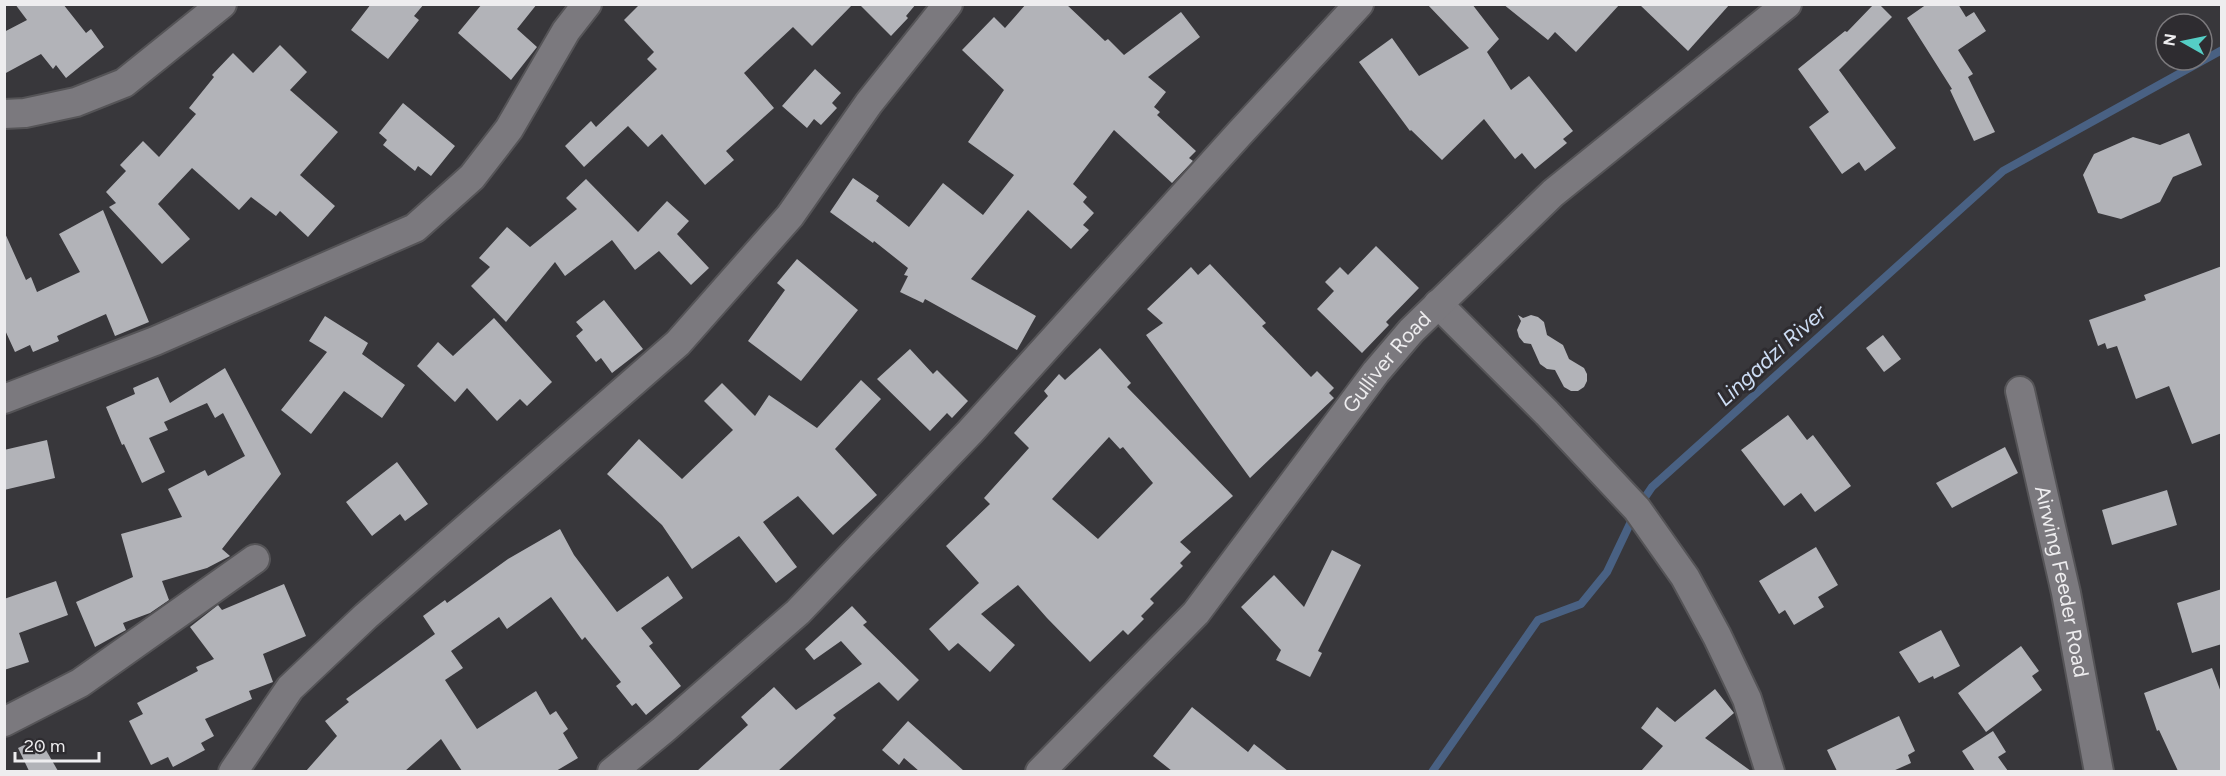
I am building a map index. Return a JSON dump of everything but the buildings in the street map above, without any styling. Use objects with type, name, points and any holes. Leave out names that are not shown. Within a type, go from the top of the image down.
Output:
[{"type":"street","points":[[4,114],[25,113],[76,102],[124,82],[222,4]]},
{"type":"street","points":[[4,399],[155,341],[416,228],[472,177],[509,129],[566,31],[587,4]]},
{"type":"street","points":[[233,771],[290,688],[366,616],[678,343],[790,216],[869,103],[948,4]]},
{"type":"street","points":[[612,771],[798,612],[970,432],[1359,4]]},
{"type":"street","name":"Gulliver Road","points":[[1040,771],[1196,613],[1376,372],[1411,331],[1553,193],[1787,4]]},
{"type":"street","points":[[1438,304],[1547,413],[1637,509],[1651,528],[1685,577],[1717,636],[1747,699],[1770,771]]},
{"type":"street","name":"Airwing Feeder Road","points":[[2020,391],[2066,593],[2099,771]]},
{"type":"street","points":[[4,722],[80,683],[255,559]]},
{"type":"waterway","name":"Lingadzi River","points":[[1432,772],[1538,620],[1581,604],[1607,572],[1637,509],[1652,487],[2003,171],[2222,50]]}]
